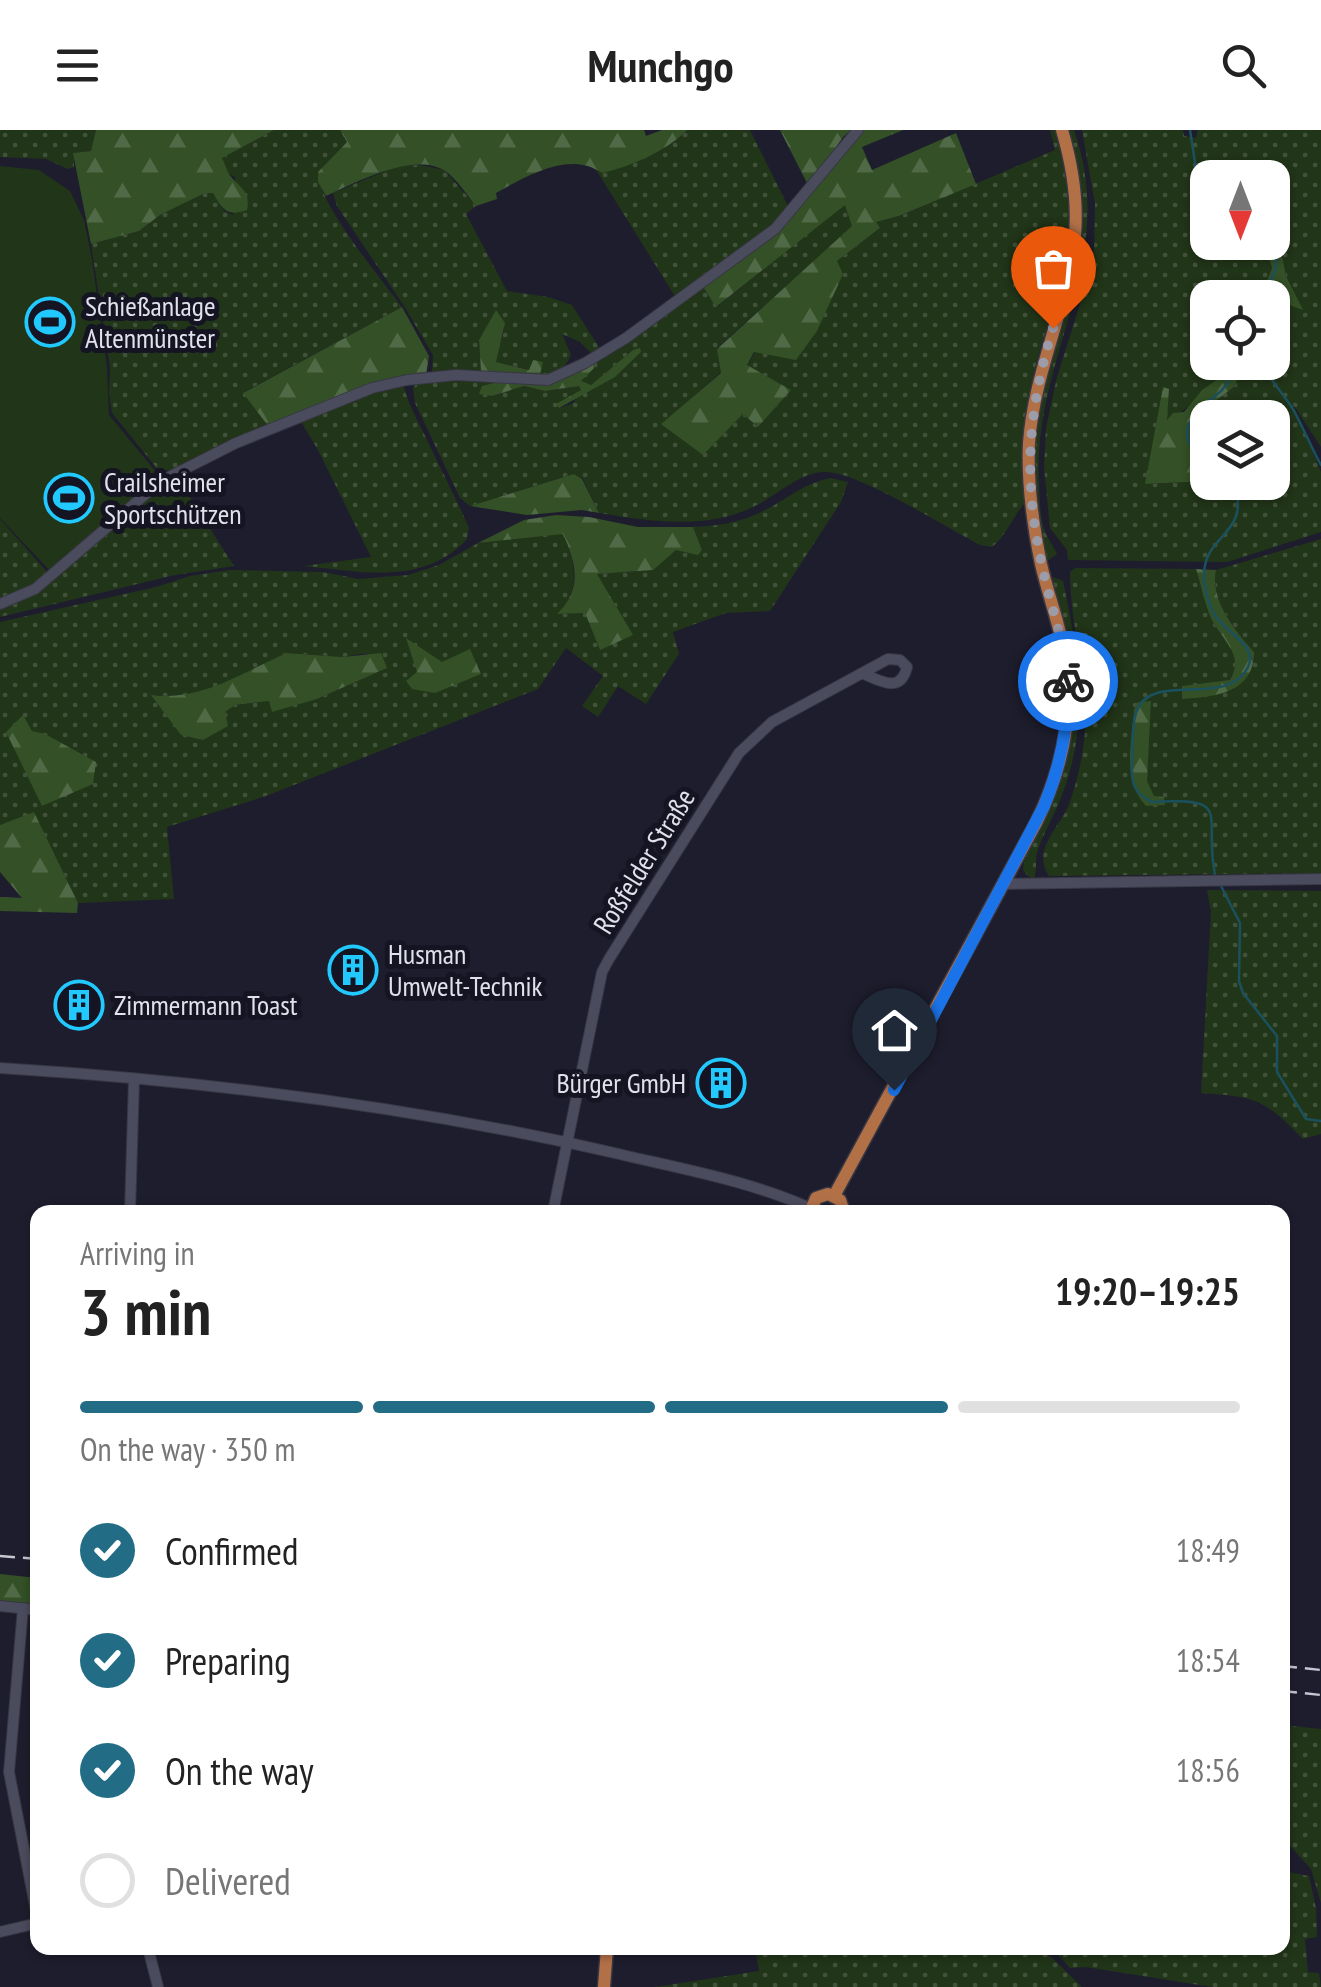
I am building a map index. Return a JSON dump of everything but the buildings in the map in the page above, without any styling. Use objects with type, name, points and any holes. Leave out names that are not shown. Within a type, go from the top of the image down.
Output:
[{"type":"main road","points":[[834,1196],[1003,884],[1060,767],[1068,708],[1064,648],[1042,564],[1028,473],[1036,383],[1061,300],[1075,231],[1074,186],[1062,130]]},
{"type":"main road","points":[[812,1205],[816,1198],[834,1196],[842,1205]]},
{"type":"main road","points":[[604,1987],[607,1955]]},
{"type":"street","points":[[0,604],[35,590],[161,481],[236,443],[372,388],[456,374],[548,380],[584,363],[626,338],[774,229],[858,130]]},
{"type":"street","name":"Roßfelder Straße","points":[[554,1205],[602,972],[738,754],[764,728],[864,674]]},
{"type":"street","points":[[1003,884],[1321,879]]},
{"type":"street","points":[[0,1068],[364,1106],[567,1143],[704,1174],[795,1205]]},
{"type":"street","points":[[130,1205],[134,1079]]},
{"type":"street","points":[[0,1606],[30,1609]]},
{"type":"street","points":[[23,1608],[8,1772],[30,1882]]},
{"type":"street","points":[[0,1932],[30,1924]]},
{"type":"street","points":[[150,1955],[158,1987]]},
{"type":"green space","points":[[0,130],[96,130],[91,151],[74,153],[74,167],[68,169],[46,159],[0,157]]},
{"type":"green space","points":[[96,130],[274,130],[222,158],[229,174],[246,194],[247,210],[230,212],[213,193],[205,193],[160,215],[139,231],[91,244],[73,153],[91,151]]},
{"type":"green space","points":[[274,130],[340,130],[347,142],[318,172],[321,185],[352,241],[402,307],[244,392],[269,427],[172,471],[166,470],[164,477],[112,413],[110,367],[91,244],[139,231],[160,215],[205,193],[213,192],[224,211],[233,215],[235,177],[227,173],[222,158]]},
{"type":"green space","points":[[340,130],[644,130],[646,136],[662,130],[687,130],[659,151],[624,167],[602,173],[576,164],[548,168],[496,193],[497,199],[476,206],[445,171],[417,165],[385,171],[326,196],[318,182],[318,172],[347,142]]},
{"type":"green space","points":[[687,130],[750,130],[791,212],[676,298],[595,168],[602,173],[636,162],[669,145]]},
{"type":"green space","points":[[780,130],[851,130],[809,187]]},
{"type":"green space","points":[[861,130],[903,130],[862,147],[872,170],[956,133],[976,184],[876,222],[880,228],[837,261],[843,274],[817,331],[796,360],[754,352],[747,365],[791,390],[758,427],[743,414],[703,455],[661,424],[721,373],[717,349],[852,226],[845,205],[716,307],[702,285],[785,225]]},
{"type":"green space","points":[[1050,130],[1056,130],[1069,186],[1069,242],[1029,400],[1024,458],[1026,502],[992,547],[980,545],[861,482],[827,472],[807,475],[733,515],[695,521],[657,521],[599,513],[583,479],[574,474],[470,506],[460,498],[415,403],[413,388],[417,382],[506,380],[493,386],[492,396],[524,386],[545,391],[579,386],[581,390],[560,408],[573,403],[615,377],[641,352],[633,350],[586,386],[581,381],[592,362],[702,285],[717,307],[845,204],[853,226],[717,348],[721,372],[662,424],[703,454],[743,414],[758,427],[791,390],[747,366],[755,352],[837,261],[879,229],[875,222],[900,216],[1055,150]]},
{"type":"green space","points":[[1068,130],[1074,130],[1085,178],[1087,223],[1082,266],[1048,391],[1041,435],[1041,515],[1057,554],[1049,560],[1043,556],[1040,535],[1035,450],[1042,387],[1075,275],[1081,237]]},
{"type":"green space","points":[[1082,130],[1183,130],[1184,136],[1196,138],[1198,130],[1321,130],[1321,447],[1293,404],[1321,472],[1321,532],[1227,562],[1068,560],[1067,550],[1050,528],[1044,467],[1046,428],[1057,377],[1094,260],[1095,204]]},
{"type":"green space","points":[[0,166],[39,170],[70,191],[84,220],[92,259],[107,368],[109,415],[162,479],[51,572],[0,518]]},
{"type":"green space","points":[[397,166],[444,170],[476,206],[466,214],[507,291],[572,305],[602,352],[594,356],[580,342],[562,334],[571,355],[561,374],[539,379],[542,362],[530,370],[495,362],[504,330],[496,311],[479,340],[481,372],[432,372],[433,355],[337,206],[333,193]]},
{"type":"green space","points":[[1270,260],[1283,260],[1288,280],[1267,280],[1272,268]]},
{"type":"green space","points":[[1290,284],[1303,310],[1290,305]]},
{"type":"green space","points":[[402,307],[429,356],[426,375],[269,427],[243,393]]},
{"type":"green space","points":[[496,310],[505,323],[496,362],[529,370],[533,360],[543,362],[539,379],[481,372],[479,340]]},
{"type":"green space","points":[[640,348],[641,352],[615,377],[559,408],[556,404],[581,390],[579,386],[545,391],[524,386],[492,396],[479,394],[482,386],[506,380],[547,384],[592,362],[594,368],[581,381],[591,385]]},
{"type":"green space","points":[[1217,380],[1237,380],[1217,400],[1194,400]]},
{"type":"green space","points":[[403,385],[469,528],[467,539],[450,554],[411,570],[368,572],[303,566],[371,557],[300,420],[368,391]]},
{"type":"green space","points":[[1163,387],[1169,389],[1167,420],[1173,413],[1184,412],[1190,405],[1190,482],[1145,484]]},
{"type":"green space","points":[[175,474],[234,566],[175,575],[0,617],[0,607],[23,599]]},
{"type":"green space","points":[[574,474],[582,479],[599,513],[582,510],[527,515],[470,506]]},
{"type":"green space","points":[[821,480],[848,482],[841,502],[770,611],[726,613],[673,632],[679,654],[646,704],[618,686],[598,717],[582,706],[603,676],[566,648],[538,689],[266,796],[167,827],[174,899],[78,903],[34,813],[0,825],[0,622],[230,570],[323,572],[359,579],[408,575],[439,565],[478,543],[563,533],[574,575],[571,595],[559,614],[585,613],[600,650],[596,574],[652,570],[676,550],[702,550],[693,527],[744,519]],"holes":[[[286,653],[343,657],[366,653],[387,668],[317,699],[273,711],[269,701],[235,705],[225,712],[153,695],[205,690]]]},
{"type":"green space","points":[[556,515],[638,527],[693,527],[702,550],[698,555],[676,550],[653,570],[597,574],[633,635],[600,650],[585,613],[557,614],[571,595],[575,576],[563,534],[478,543],[524,520]]},
{"type":"green space","points":[[0,519],[48,573],[0,601]]},
{"type":"green space","points":[[1321,539],[1321,873],[1049,876],[1044,867],[1045,849],[1070,801],[1085,731],[1070,572],[1075,568],[1196,569],[1210,616],[1230,646],[1235,662],[1230,680],[1206,686],[1230,691],[1254,652],[1220,603],[1216,570]]},
{"type":"green space","points":[[1196,569],[1216,570],[1220,604],[1254,652],[1252,666],[1240,684],[1219,694],[1182,699],[1182,686],[1230,680],[1235,662],[1210,616]]},
{"type":"green space","points":[[1053,577],[1063,581],[1077,660],[1079,713],[1071,765],[1038,849],[1034,878],[1023,870],[1024,862],[1064,769],[1073,723],[1072,676]]},
{"type":"green space","points":[[406,638],[442,662],[470,649],[481,674],[435,693],[412,689],[406,681],[417,672]]},
{"type":"green space","points":[[286,653],[343,657],[381,653],[387,668],[317,699],[272,712],[269,701],[235,705],[225,712],[228,726],[203,740],[181,735],[151,695],[204,690]]},
{"type":"green space","points":[[1151,701],[1147,781],[1154,796],[1164,797],[1165,805],[1146,806],[1133,784],[1130,748],[1134,710],[1138,702]]},
{"type":"green space","points":[[23,715],[32,731],[96,762],[93,784],[42,806],[6,732]]},
{"type":"green space","points":[[34,812],[78,903],[77,913],[0,911],[0,897],[22,898],[0,872],[0,825]]},
{"type":"green space","points":[[1207,890],[1321,891],[1321,1134],[1303,1139],[1258,1102],[1201,1093],[1211,912]]},
{"type":"green space","points":[[0,1574],[30,1577],[30,1604],[0,1601]]},
{"type":"green space","points":[[1290,1726],[1321,1729],[1321,1903],[1311,1869],[1290,1846]]},
{"type":"green space","points":[[1290,1872],[1309,1876],[1317,1937],[1305,1939],[1308,1972],[1319,1973],[1321,1987],[1212,1987],[1086,1967],[1070,1968],[1058,1955],[1290,1955]]},
{"type":"green space","points":[[756,1955],[1048,1955],[1082,1987],[655,1987],[759,1971]]},
{"type":"waterway","points":[[1190,130],[1195,160]]},
{"type":"waterway","points":[[1271,280],[1276,260]]},
{"type":"waterway","points":[[1211,400],[1229,380]]},
{"type":"waterway","points":[[1272,380],[1294,411],[1321,465]]},
{"type":"waterway","points":[[1190,422],[1190,444]]},
{"type":"waterway","points":[[1215,875],[1210,813],[1195,803],[1152,802],[1138,792],[1132,778],[1133,732],[1136,713],[1144,700],[1156,693],[1223,686],[1238,680],[1248,667],[1249,652],[1214,614],[1204,581],[1206,562],[1232,524],[1238,500]]},
{"type":"waterway","points":[[1221,886],[1240,923],[1239,981],[1243,993],[1277,1036],[1277,1072],[1306,1119],[1321,1121]]},
{"type":"railway","points":[[0,1556],[30,1558]]},
{"type":"railway","points":[[1290,1667],[1321,1670]]},
{"type":"railway","points":[[1290,1692],[1321,1695]]},
{"type":"way so far","points":[[1053,328],[1036,383],[1028,473],[1042,564],[1064,648],[1068,681]]},
{"type":"place","name":"Schießanlage Altenmünster","points":[[50,322]]},
{"type":"place","name":"Crailsheimer Sportschützen","points":[[69,498]]},
{"type":"place","name":"Husman Umwelt-Technik","points":[[353,970]]},
{"type":"place","name":"Zimmermann Toast","points":[[79,1005]]},
{"type":"place","name":"Bürger GmbH","points":[[721,1083]]},
{"type":"route","points":[[894,1090],[1044,806],[1060,767],[1068,681]]}]
